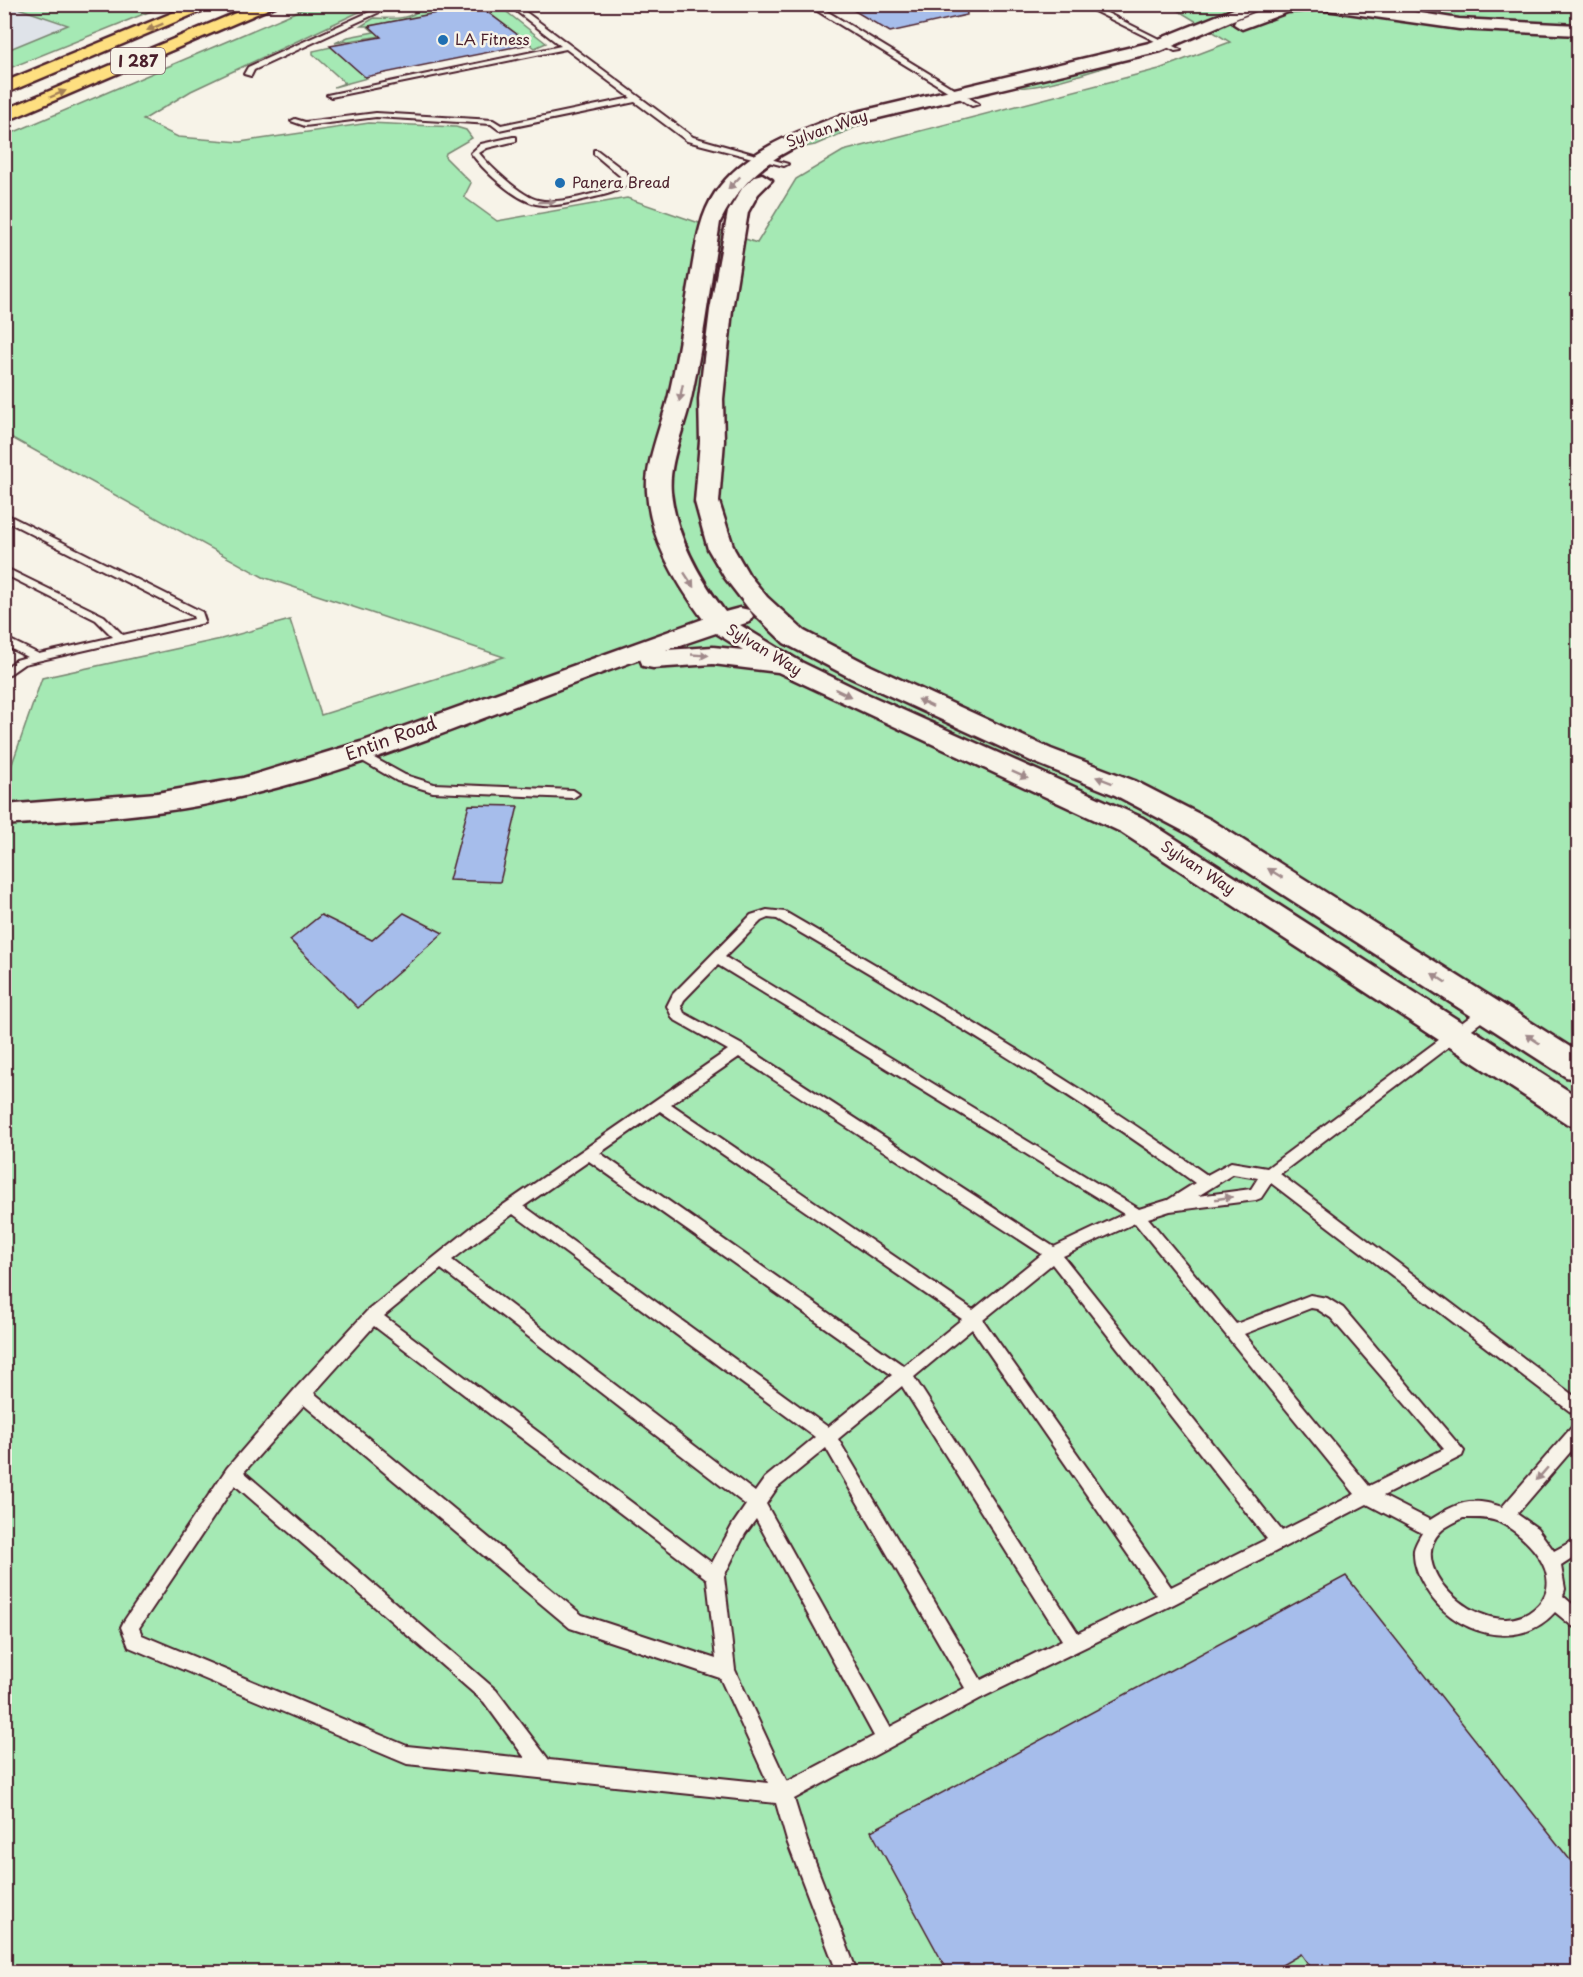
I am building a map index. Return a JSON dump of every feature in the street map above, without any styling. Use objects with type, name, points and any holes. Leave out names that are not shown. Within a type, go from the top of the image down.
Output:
[{"type":"highway","name":"I 287","points":[[4,89],[210,4]]},
{"type":"highway","name":"I 287","points":[[4,117],[273,4]]},
{"type":"street","name":"Sylvan Way","points":[[1169,47],[1262,4]]},
{"type":"street","name":"Sylvan Way","points":[[1537,28],[1470,26],[1319,4],[1275,10],[1106,72],[966,99],[858,131],[805,152],[772,161],[738,212],[681,394],[660,475],[659,492],[666,525],[686,577],[719,623],[812,678],[1132,825],[1578,1114]]},
{"type":"street","points":[[1382,4],[1537,28],[1578,30]]},
{"type":"street","name":"Sylvan Way","points":[[710,299],[712,441],[707,501],[721,549],[738,578],[764,609],[794,637],[861,672],[1041,755],[1125,788],[1200,826],[1578,1068]]},
{"type":"street","name":"Entin Road","points":[[4,815],[190,797],[246,787],[356,752],[764,609]]},
{"type":"street","points":[[580,672],[687,655],[742,658],[812,678]]},
{"type":"lane","points":[[248,74],[251,69],[394,4]]},
{"type":"lane","points":[[510,4],[690,139],[772,161]]},
{"type":"lane","points":[[809,4],[966,99]]},
{"type":"lane","points":[[1083,4],[1169,47]]},
{"type":"lane","points":[[331,95],[566,47]]},
{"type":"lane","points":[[295,121],[305,124],[382,116],[493,122],[499,128],[637,99]]},
{"type":"lane","points":[[513,139],[484,146],[475,153],[527,199],[540,203],[557,202],[612,190],[625,183],[624,174],[597,152]]},
{"type":"lane","points":[[499,174],[511,171]]},
{"type":"lane","points":[[4,516],[198,614],[200,621],[20,662],[4,675]]},
{"type":"lane","points":[[4,570],[100,618],[122,640]]},
{"type":"lane","points":[[4,640],[37,658]]},
{"type":"lane","points":[[356,752],[401,778],[433,788],[573,794]]},
{"type":"lane","points":[[1207,1183],[1136,1130],[1007,1048],[780,915],[767,914],[756,918],[678,997],[674,1006],[678,1016],[739,1050],[1053,1254],[1279,1541]]},
{"type":"lane","points":[[717,958],[1137,1215],[1367,1496],[1430,1529]]},
{"type":"lane","points":[[847,1972],[797,1841],[783,1794],[726,1671],[715,1575],[739,1529],[756,1503],[771,1483],[1053,1254],[1137,1215],[1170,1205],[1256,1194],[1269,1174],[1488,1010]]},
{"type":"lane","points":[[739,1050],[513,1206],[441,1260],[373,1316],[233,1473],[129,1627],[135,1641],[407,1755],[783,1794],[977,1691],[1168,1598],[1456,1451],[1337,1313],[1321,1303],[1310,1300],[1233,1332]]},
{"type":"lane","points":[[660,1104],[974,1319],[1168,1598]]},
{"type":"lane","points":[[589,1153],[903,1374],[1075,1644]]},
{"type":"lane","points":[[1170,1205],[1232,1168],[1269,1174],[1578,1408]]},
{"type":"lane","points":[[513,1206],[828,1437],[977,1691]]},
{"type":"lane","points":[[441,1260],[756,1503],[886,1739]]},
{"type":"lane","points":[[373,1316],[715,1575]]},
{"type":"lane","points":[[302,1393],[576,1622],[726,1671]]},
{"type":"lane","points":[[1505,1516],[1578,1432]]},
{"type":"lane","points":[[233,1473],[490,1696],[545,1770]]},
{"type":"lane","points":[[1461,1510],[1483,1510],[1505,1516],[1524,1528],[1540,1543],[1552,1562],[1556,1581],[1553,1599],[1543,1614],[1527,1624],[1508,1628],[1485,1625],[1464,1617],[1445,1603],[1431,1585],[1423,1565],[1422,1546],[1430,1529],[1443,1517],[1461,1510]]},
{"type":"lane","points":[[1552,1562],[1578,1546]]},
{"type":"lane","points":[[1553,1599],[1578,1620]]},
{"type":"shaded area","points":[[5,5],[9,5],[68,25],[5,51]]},
{"type":"green space","points":[[466,4],[498,5],[546,43],[535,48],[478,5],[370,26],[381,36],[335,43],[348,37],[374,32],[367,26],[361,26],[374,18],[399,18],[411,15],[420,8],[437,10]]},
{"type":"green space","points":[[9,5],[166,5],[5,70],[5,51],[68,25]]},
{"type":"green space","points":[[312,5],[374,5],[191,91],[143,120],[178,137],[240,142],[369,123],[456,127],[466,130],[472,138],[446,153],[445,157],[471,183],[464,197],[497,221],[627,198],[757,243],[796,179],[843,151],[1159,69],[1230,42],[1169,5],[1578,5],[1578,1972],[5,1972],[4,787],[42,678],[221,639],[290,620],[321,715],[504,657],[263,577],[5,434],[5,136]]},
{"type":"green space","points":[[331,47],[367,78],[334,87],[345,83],[313,54],[313,51]]},
{"type":"green space","points":[[1139,56],[1055,82],[1037,86],[1016,86]]},
{"type":"green space","points":[[931,106],[870,121],[815,145],[794,149],[858,123]]},
{"type":"building","points":[[843,4],[966,4],[967,15],[890,32]]},
{"type":"building","name":"LA Fitness","points":[[478,5],[530,44],[365,77],[330,46],[381,37],[369,26]]},
{"type":"building","points":[[469,805],[518,806],[500,882],[449,880]]},
{"type":"building","points":[[404,913],[443,933],[358,1008],[290,940],[321,915],[372,940]]},
{"type":"building","points":[[1346,1576],[1578,1870],[1578,1972],[1314,1972],[1301,1954],[1270,1972],[948,1972],[871,1831]]},
{"type":"place","name":"LA Fitness","points":[[443,40]]},
{"type":"place","name":"Panera Bread","points":[[560,183]]}]
